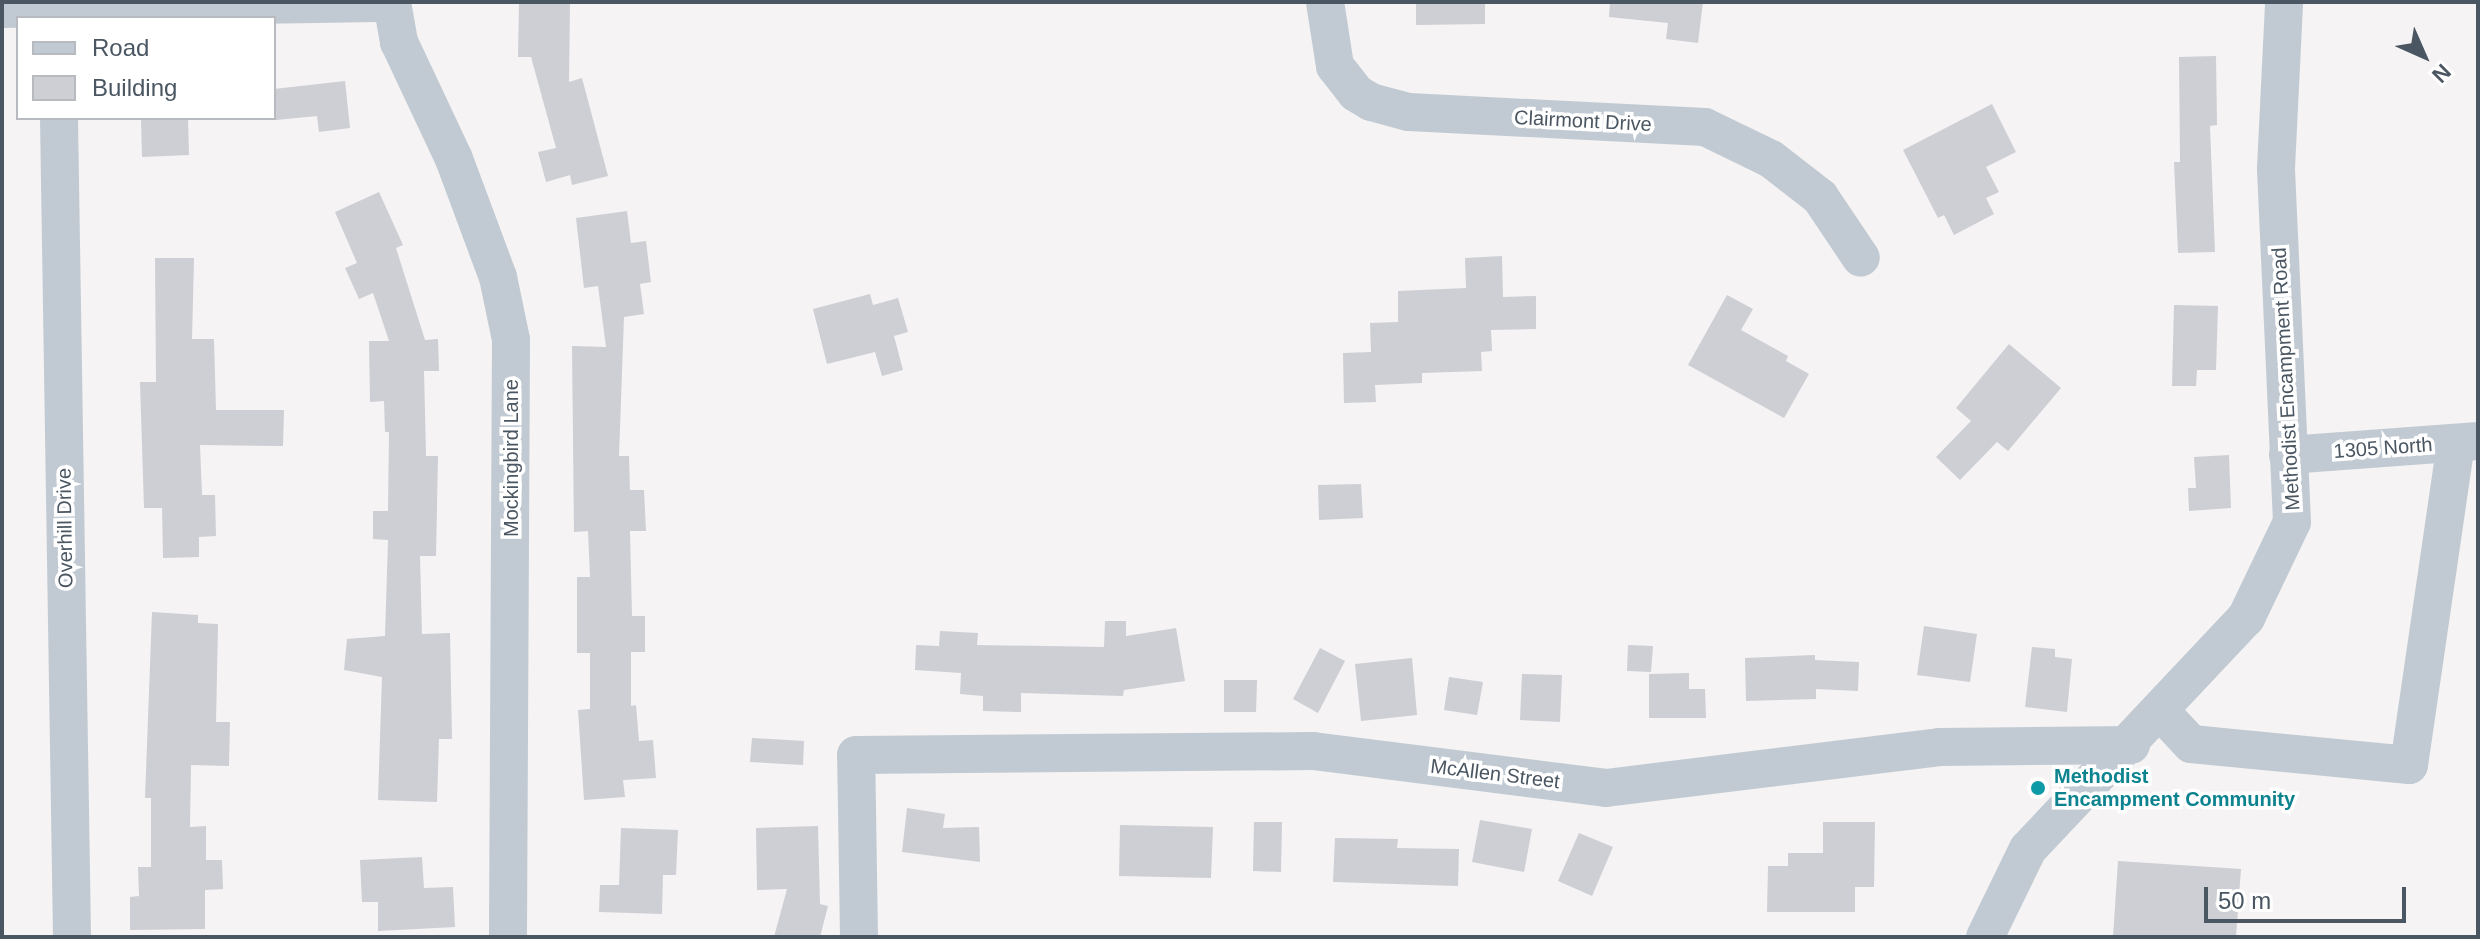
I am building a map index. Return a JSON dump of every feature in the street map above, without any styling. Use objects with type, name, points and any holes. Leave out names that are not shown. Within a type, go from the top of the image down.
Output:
[{"type":"street","name":"Clairmont Drive","points":[[1325,2],[1335,66],[1356,93],[1371,102],[1409,112],[1705,127],[1761,153],[1820,197],[1861,258]]},
{"type":"street","name":"Methodist Encampment Road","points":[[1985,937],[2028,849],[2131,745],[2246,618],[2292,522],[2276,168],[2284,2]]},
{"type":"street","points":[[2,9],[57,13],[392,3]]},
{"type":"street","name":"Mockingbird Lane","points":[[392,3],[399,42],[454,159],[498,277],[511,340],[508,937]]},
{"type":"street","name":"Overhill Drive","points":[[59,120],[72,937]]},
{"type":"street","name":"1305 North","points":[[2288,455],[2467,442]]},
{"type":"street","points":[[2161,712],[2191,744],[2409,765],[2467,442]]},
{"type":"street","name":"McAllen Street","points":[[859,937],[856,755],[1313,751],[1606,788],[1939,747],[2131,745]]},
{"type":"building","points":[[519,2],[570,2],[569,82],[582,78],[608,176],[572,185],[570,175],[546,182],[538,152],[556,148],[531,57],[518,57]]},
{"type":"building","points":[[1416,2],[1485,2],[1485,24],[1416,25]]},
{"type":"building","points":[[1610,2],[1703,2],[1698,43],[1666,39],[1668,23],[1609,17]]},
{"type":"building","points":[[2216,56],[2217,125],[2210,126],[2215,252],[2178,253],[2174,162],[2180,162],[2179,57]]},
{"type":"building","points":[[345,81],[350,128],[319,132],[317,116],[276,120],[276,89]]},
{"type":"building","points":[[1992,104],[2016,152],[1986,167],[1999,192],[1986,198],[1994,214],[1954,235],[1944,215],[1938,218],[1903,150]]},
{"type":"building","points":[[141,120],[188,120],[189,155],[142,157]]},
{"type":"building","points":[[379,192],[403,245],[396,248],[425,340],[438,339],[439,371],[424,371],[426,456],[438,456],[436,556],[420,556],[422,634],[450,633],[452,739],[439,739],[437,802],[378,800],[382,677],[344,670],[347,639],[385,636],[388,540],[373,539],[373,511],[388,511],[389,432],[385,432],[384,401],[370,402],[369,341],[389,341],[373,293],[359,299],[345,268],[357,263],[335,212]]},
{"type":"building","points":[[627,211],[631,243],[646,241],[651,282],[640,284],[644,314],[624,317],[619,456],[629,456],[630,490],[644,490],[646,531],[630,531],[632,616],[645,616],[645,652],[631,652],[631,706],[636,705],[639,741],[653,740],[656,778],[623,780],[625,797],[584,800],[578,710],[590,709],[590,653],[577,653],[577,577],[590,577],[588,531],[574,532],[572,346],[606,347],[598,286],[584,288],[576,218]]},
{"type":"building","points":[[1502,256],[1503,297],[1536,296],[1536,329],[1491,330],[1492,351],[1481,352],[1482,371],[1422,373],[1422,383],[1375,385],[1376,402],[1344,403],[1343,353],[1371,352],[1370,323],[1398,322],[1398,291],[1466,288],[1465,258]]},
{"type":"building","points":[[155,258],[194,258],[192,339],[214,339],[216,410],[284,410],[283,446],[200,445],[202,495],[215,495],[216,536],[199,537],[199,557],[163,558],[162,508],[144,508],[140,382],[156,382]]},
{"type":"building","points":[[870,294],[873,305],[898,298],[908,332],[894,336],[903,370],[882,376],[875,352],[827,364],[813,309]]},
{"type":"building","points":[[1727,295],[1753,309],[1741,330],[1788,356],[1786,361],[1809,374],[1784,418],[1688,365]]},
{"type":"building","points":[[2174,305],[2218,306],[2216,370],[2197,370],[2196,386],[2172,386]]},
{"type":"building","points":[[2009,344],[2061,388],[2008,451],[1997,442],[1960,480],[1936,457],[1971,421],[1956,408]]},
{"type":"building","points":[[2229,455],[2231,508],[2189,511],[2188,488],[2196,488],[2194,457]]},
{"type":"building","points":[[1361,484],[1363,518],[1319,520],[1318,485]]},
{"type":"building","points":[[152,612],[198,615],[198,623],[218,624],[216,722],[230,722],[229,766],[191,765],[190,827],[206,826],[206,860],[222,860],[223,889],[205,890],[205,929],[130,930],[130,897],[139,896],[138,867],[151,867],[151,798],[145,798]]},
{"type":"building","points":[[1105,621],[1126,621],[1126,636],[1176,628],[1185,681],[1124,690],[1123,696],[1021,693],[1021,712],[983,711],[983,696],[960,694],[961,673],[915,670],[916,645],[939,646],[940,631],[978,633],[977,645],[1104,647]]},
{"type":"building","points":[[1924,626],[1977,634],[1970,682],[1917,675]]},
{"type":"building","points":[[1628,645],[1653,646],[1651,672],[1627,671]]},
{"type":"building","points":[[2032,647],[2055,649],[2055,657],[2072,659],[2067,712],[2025,707]]},
{"type":"building","points":[[1320,648],[1345,661],[1318,713],[1293,699]]},
{"type":"building","points":[[1815,655],[1815,660],[1859,662],[1858,691],[1816,689],[1816,699],[1746,701],[1745,658]]},
{"type":"building","points":[[1412,658],[1417,715],[1361,721],[1355,664]]},
{"type":"building","points":[[1689,673],[1689,689],[1705,689],[1706,718],[1649,718],[1649,674]]},
{"type":"building","points":[[1522,674],[1562,675],[1560,722],[1520,720]]},
{"type":"building","points":[[1449,677],[1483,682],[1477,715],[1444,710]]},
{"type":"building","points":[[1224,680],[1257,680],[1256,712],[1224,712]]},
{"type":"building","points":[[752,738],[804,741],[803,765],[750,762]]},
{"type":"building","points":[[907,808],[945,814],[943,828],[979,827],[980,862],[902,852]]},
{"type":"building","points":[[1480,820],[1532,829],[1524,872],[1472,862]]},
{"type":"building","points":[[1254,822],[1282,822],[1281,872],[1253,871]]},
{"type":"building","points":[[1823,822],[1875,822],[1874,887],[1855,887],[1855,912],[1767,912],[1768,866],[1788,866],[1788,853],[1823,853]]},
{"type":"building","points":[[1120,825],[1213,827],[1211,878],[1119,876]]},
{"type":"building","points":[[818,826],[820,904],[828,906],[820,937],[774,937],[787,889],[757,890],[756,828]]},
{"type":"building","points":[[621,828],[678,830],[676,875],[663,875],[662,914],[599,912],[600,885],[619,885]]},
{"type":"building","points":[[1579,833],[1613,847],[1592,896],[1558,881]]},
{"type":"building","points":[[1335,838],[1398,839],[1397,848],[1459,849],[1458,886],[1333,882]]},
{"type":"building","points":[[422,857],[424,888],[453,887],[455,927],[378,931],[378,902],[362,902],[360,860]]},
{"type":"building","points":[[2118,861],[2241,869],[2236,937],[2113,937]]},
{"type":"place","name":"Methodist Encampment Community","points":[[2038,788]]}]
